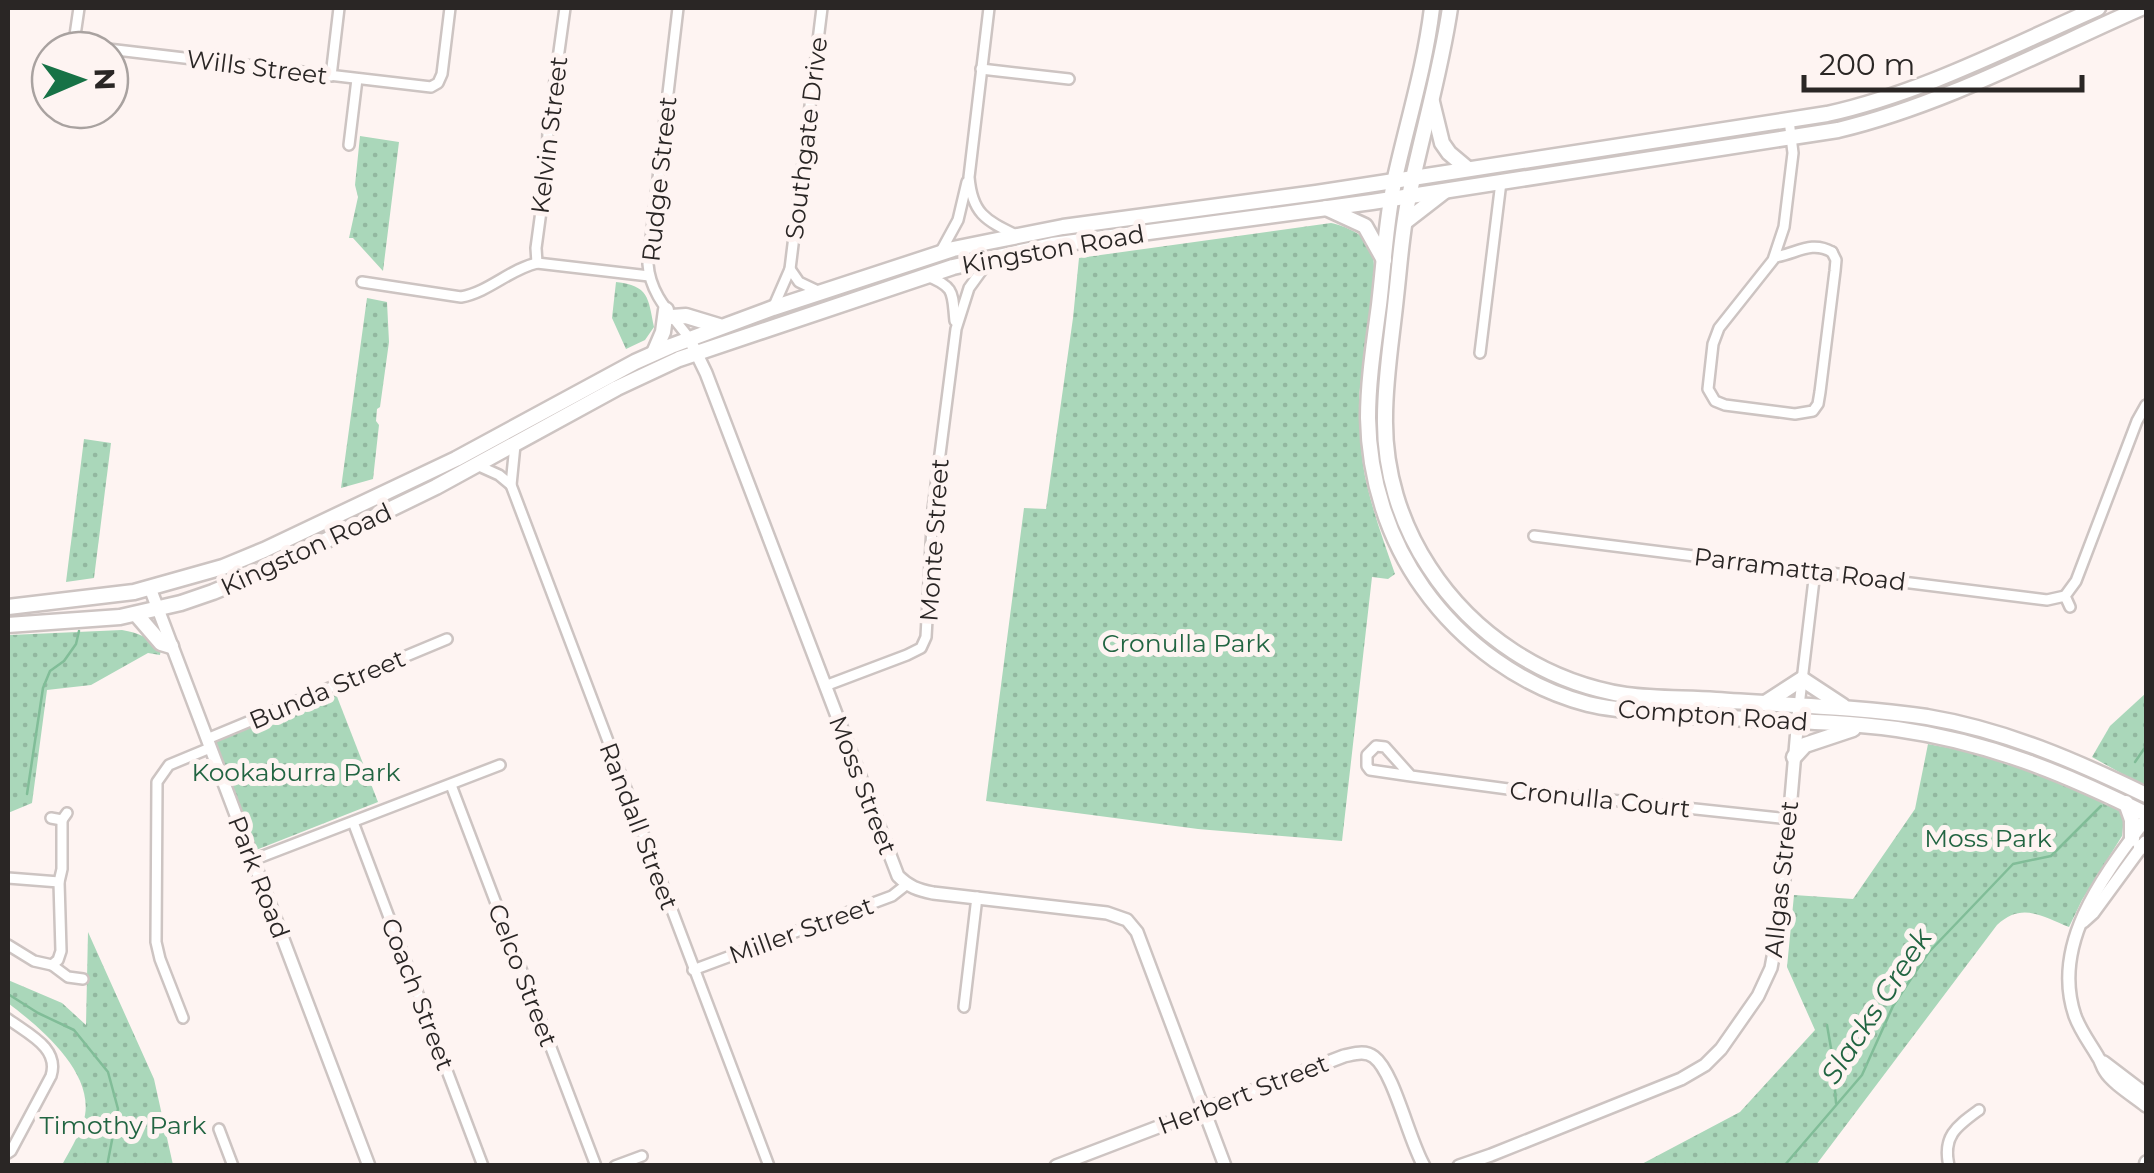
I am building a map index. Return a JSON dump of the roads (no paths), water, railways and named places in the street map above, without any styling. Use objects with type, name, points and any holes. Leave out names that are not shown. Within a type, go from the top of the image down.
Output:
[{"type":"main road","name":"Compton Road","points":[[1432,8],[1426,56],[1392,198],[1368,406],[1372,466],[1379,496],[1396,541],[1418,581],[1444,615],[1481,649],[1518,674],[1584,703],[1644,713],[1798,714],[1845,708],[1955,722],[2071,760],[2146,795]]},
{"type":"main road","name":"Compton Road","points":[[1450,8],[1409,196],[1385,400],[1386,452],[1394,488],[1422,557],[1446,592],[1491,636],[1527,661],[1568,679],[1626,695],[1765,704],[1798,714],[1978,745],[2056,771],[2146,816]]},
{"type":"main road","name":"Kingston Road","points":[[8,607],[93,598],[205,573],[264,550],[456,459],[654,353],[719,326],[940,253],[1079,224],[1395,181],[1850,109],[1905,92],[2098,8]]},
{"type":"main road","name":"Kingston Road","points":[[8,625],[101,619],[194,599],[261,572],[479,466],[630,382],[697,352],[925,276],[991,257],[1073,242],[1409,196],[1838,130],[1906,111],[2141,8]]},
{"type":"main road","points":[[1432,101],[1442,143],[1468,170]]},
{"type":"main road","points":[[1405,222],[1445,190]]},
{"type":"main road","points":[[1326,208],[1365,226],[1384,260]]},
{"type":"main road","points":[[654,353],[669,313],[719,326]]},
{"type":"main road","points":[[136,614],[161,643],[172,646]]},
{"type":"main road","points":[[1765,704],[1802,679],[1845,708]]},
{"type":"main road","points":[[1794,757],[1811,742],[1863,726]]},
{"type":"main road","points":[[2126,804],[2142,843]]},
{"type":"street","points":[[331,76],[339,8]]},
{"type":"street","name":"Wills Street","points":[[130,54],[431,87],[442,74],[450,8]]},
{"type":"street","name":"Kelvin Street","points":[[537,263],[548,130],[565,8]]},
{"type":"street","name":"Rudge Street","points":[[678,8],[648,254],[649,276],[669,313],[689,338]]},
{"type":"street","name":"Southgate Drive","points":[[773,308],[790,269],[822,8]]},
{"type":"street","points":[[940,253],[958,220],[969,176],[989,8]]},
{"type":"street","points":[[981,68],[1069,79]]},
{"type":"street","points":[[349,144],[357,79]]},
{"type":"street","points":[[1784,228],[1792,244],[1799,248],[1821,247],[1832,252],[1836,260],[1815,413],[1795,414],[1709,400],[1718,328],[1774,258],[1784,228],[1792,159],[1789,120]]},
{"type":"street","points":[[969,176],[972,198],[981,214],[1016,235]]},
{"type":"street","points":[[1480,353],[1501,182]]},
{"type":"street","points":[[1832,252],[1840,244]]},
{"type":"street","points":[[1774,258],[1799,248]]},
{"type":"street","name":"Monte Street","points":[[825,686],[907,655],[920,648],[926,637],[933,509],[956,329],[969,288],[991,257]]},
{"type":"street","points":[[362,282],[461,298],[537,263],[649,276]]},
{"type":"street","name":"Southgate Drive","points":[[790,269],[799,282],[820,292]]},
{"type":"street","name":"Monte Street","points":[[925,276],[949,288],[956,329]]},
{"type":"street","name":"Moss Street","points":[[689,338],[898,876],[906,885],[934,893],[1114,914],[1131,923],[1225,1166]]},
{"type":"street","points":[[2070,607],[2065,596],[2076,581],[2146,405]]},
{"type":"street","name":"Randall Street","points":[[515,445],[511,485],[769,1166]]},
{"type":"street","points":[[479,466],[511,485]]},
{"type":"street","name":"Parramatta Road","points":[[1534,536],[2048,600],[2065,596]]},
{"type":"street","points":[[1798,714],[1815,571]]},
{"type":"street","name":"Park Road","points":[[150,588],[370,1166]]},
{"type":"street","name":"Bunda Street","points":[[183,1018],[156,942],[158,782],[169,764],[447,639]]},
{"type":"street","name":"Allgas Street","points":[[1459,1166],[1681,1079],[1714,1057],[1758,996],[1771,968],[1781,914],[1798,714]]},
{"type":"street","name":"Cronulla Court","points":[[1411,776],[1385,747],[1376,746],[1366,755],[1370,770],[1411,776],[1508,789],[1788,820]]},
{"type":"street","points":[[254,860],[500,765]]},
{"type":"street","name":"Celco Street","points":[[450,784],[596,1166]]},
{"type":"street","points":[[2146,816],[2142,843],[2083,922],[2072,952],[2070,980],[2075,1016],[2086,1041],[2108,1075],[2146,1106]]},
{"type":"street","points":[[52,965],[61,952],[60,817]]},
{"type":"street","name":"Coach Street","points":[[353,822],[484,1166]]},
{"type":"street","points":[[8,878],[59,882]]},
{"type":"street","name":"Miller Street","points":[[694,970],[892,896],[906,885]]},
{"type":"street","points":[[964,1007],[977,897]]},
{"type":"street","points":[[8,945],[34,961],[52,965],[68,977],[82,978]]},
{"type":"street","points":[[8,1019],[51,1053],[55,1064],[8,1153]]},
{"type":"street","name":"Herbert Street","points":[[1056,1166],[1361,1052],[1374,1057],[1386,1074],[1424,1166]]},
{"type":"street","points":[[2100,1060],[2146,1094]]},
{"type":"street","points":[[1950,1166],[1946,1148],[1950,1136],[1978,1110]]},
{"type":"street","points":[[219,1129],[234,1166]]},
{"type":"street","points":[[615,1166],[642,1156]]},
{"type":"waterway","points":[[27,794],[43,688],[50,671],[64,661],[76,644],[79,631]]},
{"type":"waterway","name":"Slacks Creek","points":[[2135,762],[2146,746]]},
{"type":"waterway","name":"Slacks Creek","points":[[1784,1166],[1862,1075],[1893,1006],[1928,953],[2013,864],[2051,856],[2101,806]]},
{"type":"waterway","points":[[8,994],[74,1030],[108,1072],[118,1109],[107,1166]]},
{"type":"waterway","points":[[1827,1025],[1836,1103]]},
{"type":"park label","name":"Cronulla Park","points":[[1186,643]]},
{"type":"park label","name":"Kookaburra Park","points":[[296,772]]},
{"type":"park label","name":"Moss Park","points":[[1988,838]]},
{"type":"park label","name":"Timothy Park","points":[[123,1125]]}]
